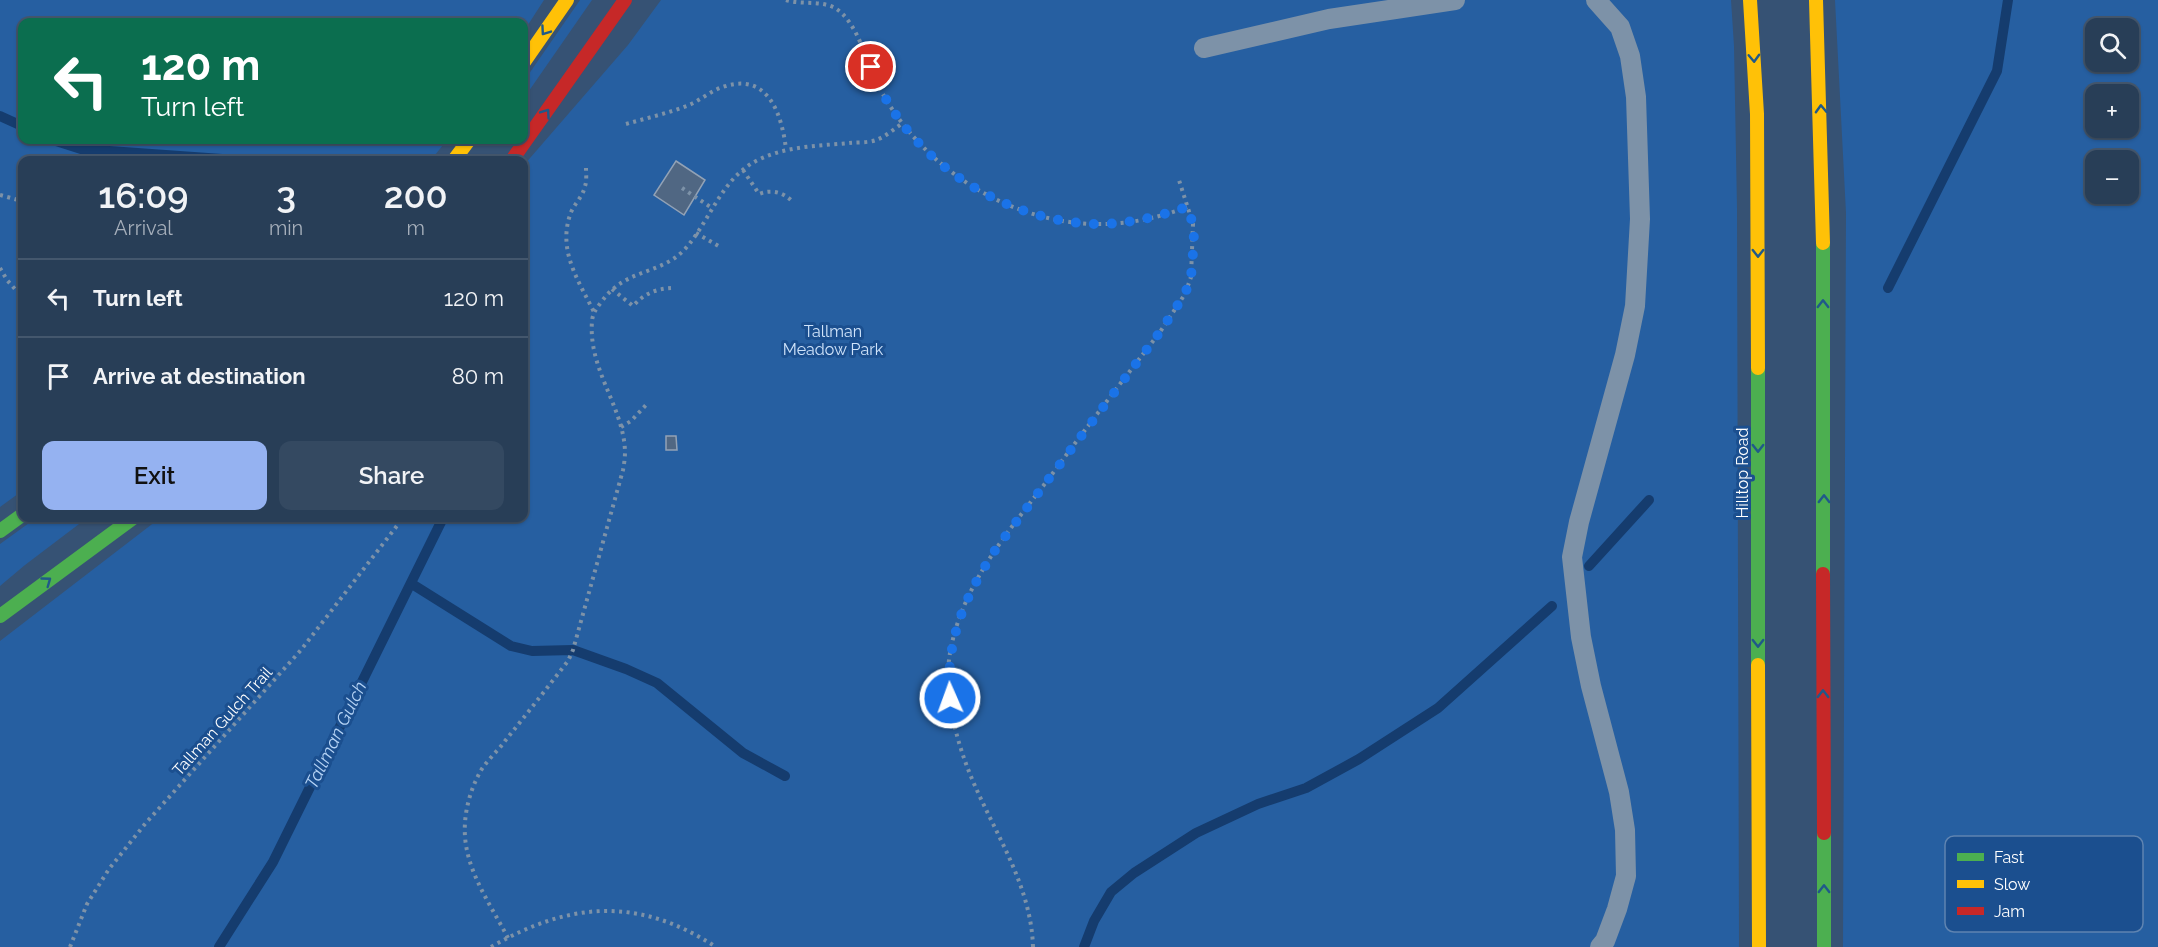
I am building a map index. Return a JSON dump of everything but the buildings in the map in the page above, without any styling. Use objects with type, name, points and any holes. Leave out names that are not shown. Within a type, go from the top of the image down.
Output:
[{"type":"main road","points":[[528,56],[567,0]]},
{"type":"main road","points":[[528,137],[625,0]]},
{"type":"main road","name":"Hilltop Road","points":[[1750,0],[1757,114],[1759,947]]},
{"type":"main road","points":[[1816,0],[1823,224],[1824,947]]},
{"type":"main road","points":[[0,531],[18,518]]},
{"type":"main road","points":[[0,616],[128,522]]},
{"type":"lane","points":[[1204,48],[1329,19],[1455,0]]},
{"type":"lane","points":[[1596,0],[1620,27],[1630,57],[1636,96],[1640,219],[1635,306],[1625,355],[1579,522],[1572,557],[1581,637],[1591,686],[1619,792],[1625,830],[1626,876],[1617,909],[1605,941],[1600,947]]},
{"type":"path","points":[[786,0],[806,3],[821,2],[835,8],[845,16],[863,49],[878,86],[903,123],[933,157],[968,185],[994,198],[1052,219],[1092,224],[1121,223],[1150,218],[1187,207]]},
{"type":"path","points":[[626,124],[690,104],[723,86],[739,83],[754,86],[772,102],[783,129],[786,149]]},
{"type":"path","points":[[594,312],[620,282],[666,264],[684,250],[736,176],[757,160],[786,149],[875,141],[903,123]]},
{"type":"path","points":[[508,938],[475,874],[466,847],[464,828],[469,798],[480,772],[558,675],[573,650],[623,470],[625,452],[620,427],[601,379],[596,358],[592,338],[594,312],[567,253],[565,235],[570,213],[585,187],[586,168]]},
{"type":"path","points":[[743,170],[759,194],[768,191],[777,192],[794,202]]},
{"type":"path","points":[[1033,947],[1030,917],[1021,883],[978,795],[962,751],[950,698],[948,678],[950,654],[965,603],[988,561],[1160,332],[1185,294],[1191,277],[1194,240],[1193,224],[1178,177]]},
{"type":"path","points":[[682,188],[712,208]]},
{"type":"path","points":[[0,195],[18,200]]},
{"type":"path","points":[[696,233],[722,248]]},
{"type":"path","points":[[0,268],[18,292]]},
{"type":"path","points":[[612,290],[633,306],[646,294],[658,289],[671,288]]},
{"type":"path","points":[[620,427],[631,421],[647,405]]},
{"type":"path","name":"Tallman Gulch Trail","points":[[70,947],[87,904],[109,869],[144,824],[301,650],[400,522]]},
{"type":"path","points":[[491,947],[549,919],[575,913],[603,911],[647,915],[693,933],[716,947]]},
{"type":"green space","points":[[0,0],[544,0],[528,25],[528,18],[18,18],[18,144],[444,144],[434,156],[18,156],[18,494],[0,507]]},
{"type":"green space","points":[[580,0],[592,0],[528,92],[528,75]]},
{"type":"green space","name":"Tallman Meadow Park","points":[[661,0],[1731,0],[1737,208],[1739,947],[0,947],[0,641],[155,522],[528,522],[528,160],[628,45]]},
{"type":"green space","points":[[1835,0],[2158,0],[2158,947],[1843,947],[1846,213]]},
{"type":"green space","points":[[30,522],[82,522],[0,586],[0,544]]},
{"type":"waterway","points":[[1888,288],[1997,71],[2008,0]]},
{"type":"waterway","name":"Tallman Gulch","points":[[0,116],[18,124]]},
{"type":"waterway","name":"Tallman Gulch","points":[[65,144],[81,149],[180,156]]},
{"type":"waterway","points":[[1589,566],[1649,500]]},
{"type":"waterway","name":"Tallman Gulch","points":[[219,947],[273,862],[441,522]]},
{"type":"waterway","points":[[412,584],[511,646],[532,651],[573,650],[657,683],[743,753],[785,776]]},
{"type":"waterway","points":[[1084,947],[1094,921],[1111,892],[1134,873],[1196,833],[1258,804],[1306,788],[1359,759],[1438,708],[1552,606]]},
{"type":"traffic: fast","points":[[1823,243],[1823,574]]},
{"type":"traffic: fast","points":[[1758,368],[1758,665]]},
{"type":"traffic: fast","points":[[0,531],[18,518]]},
{"type":"traffic: fast","points":[[0,616],[128,522]]},
{"type":"traffic: fast","points":[[1824,833],[1824,947]]},
{"type":"traffic: slow","points":[[528,56],[567,0]]},
{"type":"traffic: slow","points":[[1750,0],[1757,114],[1758,368]]},
{"type":"traffic: slow","points":[[1816,0],[1823,243]]},
{"type":"traffic: slow","points":[[457,156],[466,144]]},
{"type":"traffic: slow","points":[[1758,665],[1759,947]]},
{"type":"traffic: jam","points":[[528,137],[625,0]]},
{"type":"traffic: jam","points":[[515,156],[523,144]]},
{"type":"traffic: jam","points":[[1823,574],[1824,833]]},
{"type":"route","points":[[871,67],[878,86],[903,123],[933,157],[975,190],[1014,207],[1052,219],[1092,224],[1121,223],[1171,213],[1187,207],[1193,224],[1191,277],[1185,294],[1160,332],[998,546],[974,583],[955,632],[950,654],[948,678],[950,698]]}]
